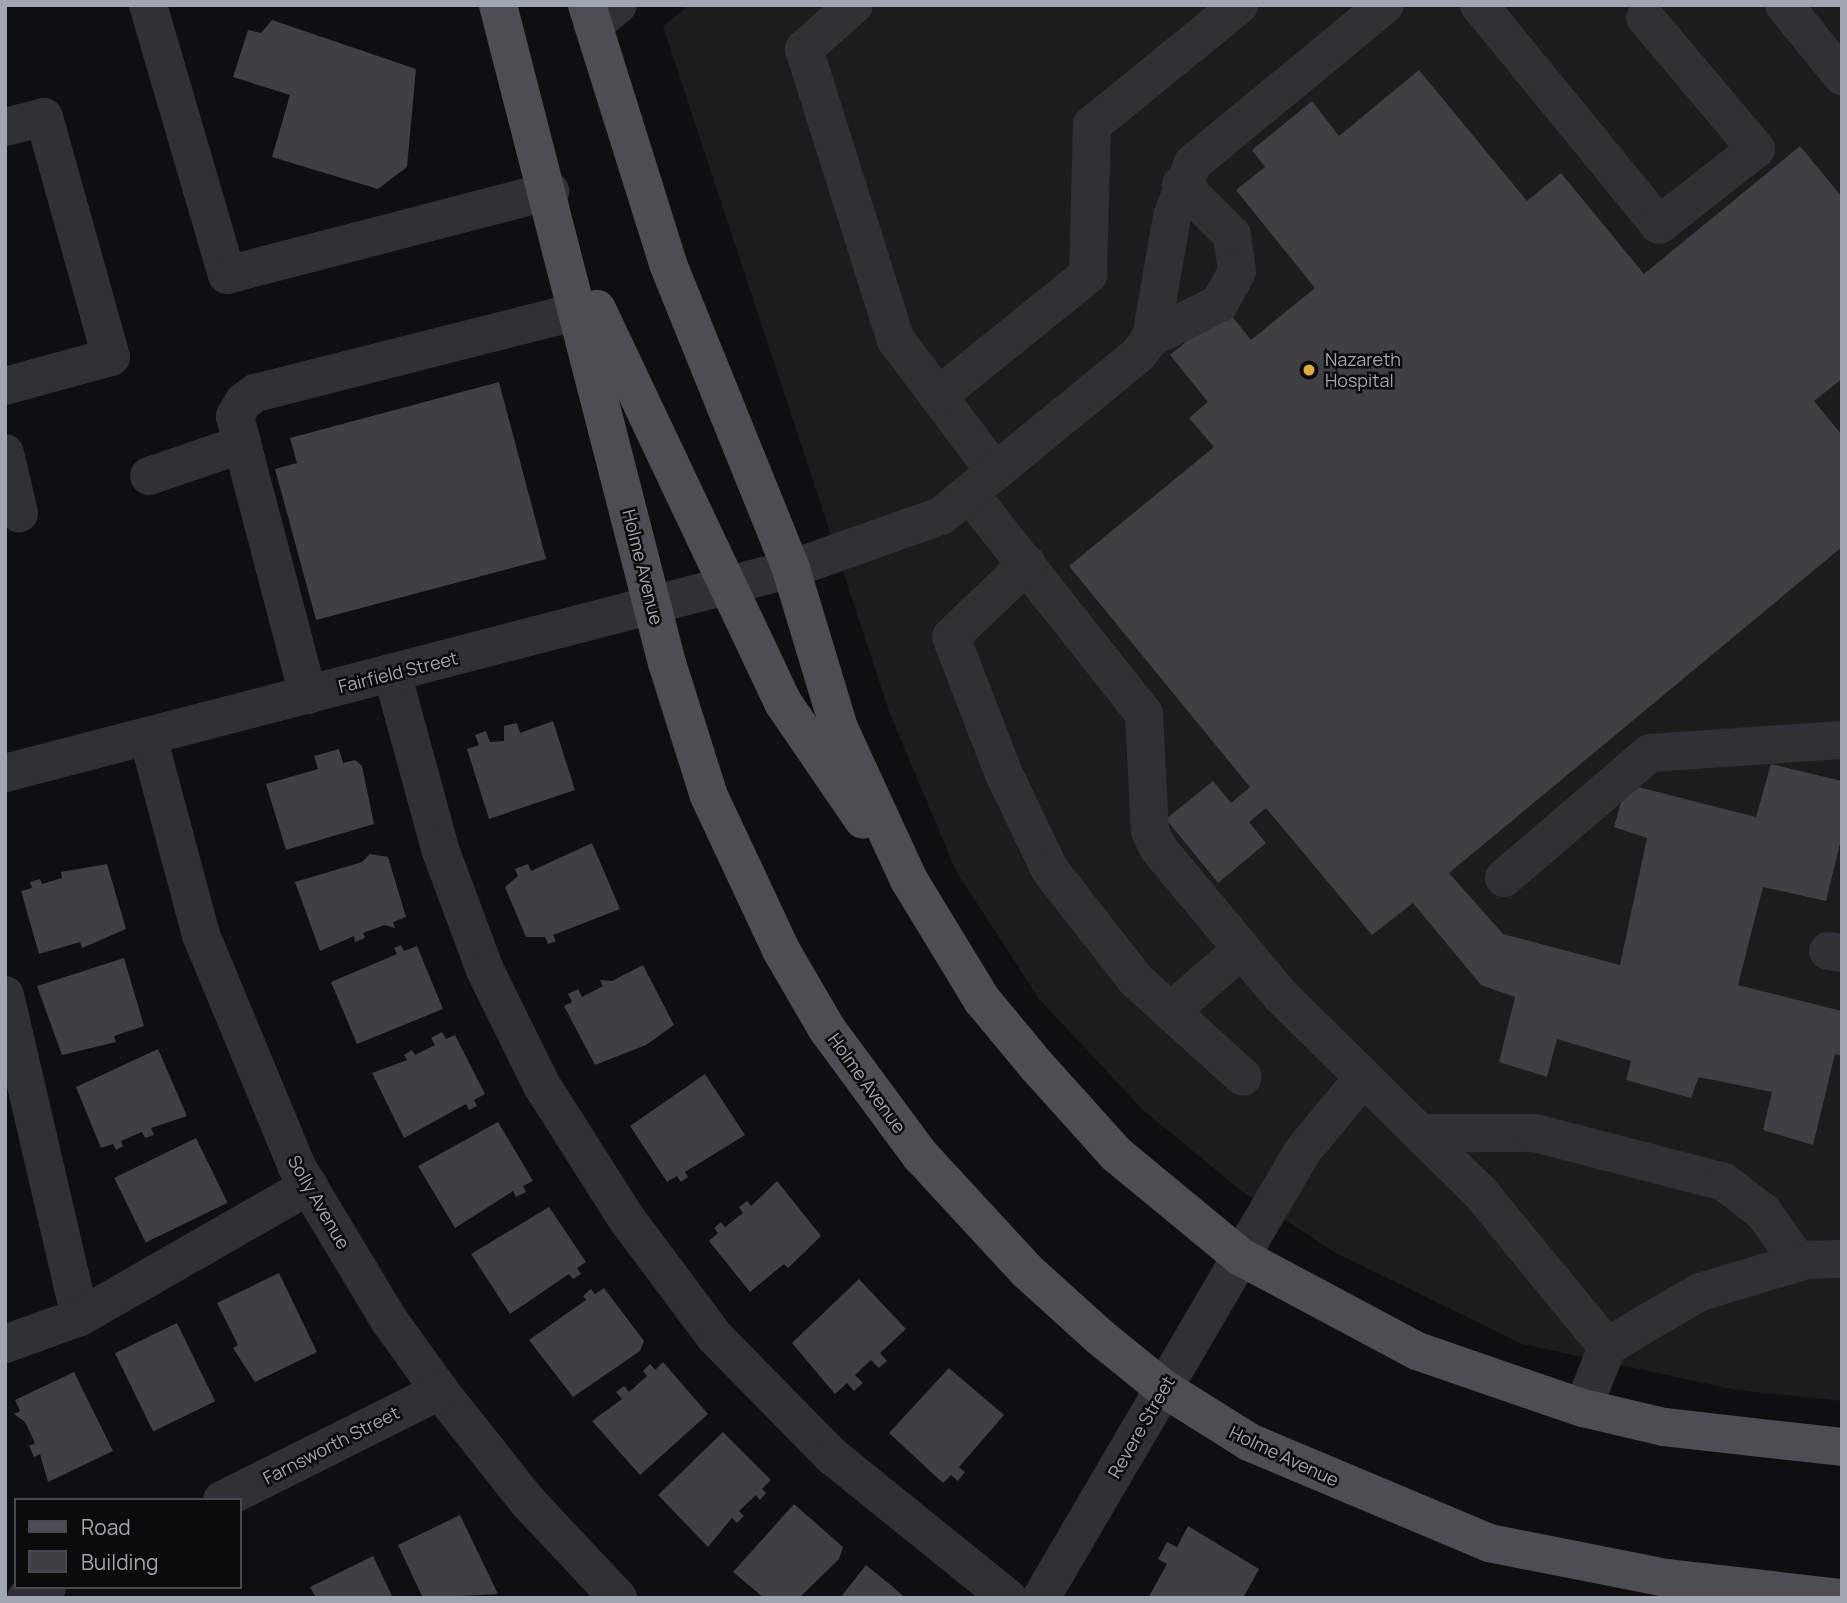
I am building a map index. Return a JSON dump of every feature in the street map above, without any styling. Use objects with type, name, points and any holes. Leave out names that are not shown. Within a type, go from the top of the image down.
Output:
[{"type":"main road","name":"Holme Avenue","points":[[498,5],[562,235],[652,606],[709,796],[775,939],[827,1029],[920,1155],[1026,1270],[1163,1388],[1250,1442],[1489,1543],[1666,1578],[1842,1598]]},
{"type":"main road","points":[[599,12],[668,264],[791,569],[839,728],[909,880]]},
{"type":"main road","points":[[562,235],[783,704],[909,880],[982,1000],[1116,1154],[1241,1257],[1417,1351],[1583,1408],[1664,1427],[1842,1447]]},
{"type":"street","points":[[148,5],[227,275],[550,191]]},
{"type":"street","points":[[854,5],[804,49],[896,340],[938,396],[1027,564],[1144,714],[1150,831],[1242,949],[1363,1078],[1479,1191],[1607,1347]]},
{"type":"street","points":[[938,396],[1088,275],[1092,125],[1239,5]]},
{"type":"street","points":[[1151,338],[1181,184],[1193,163],[1385,5]]},
{"type":"street","points":[[1479,5],[1659,225],[1756,149],[1645,17]]},
{"type":"street","points":[[1784,5],[1842,76]]},
{"type":"street","points":[[5,127],[44,117],[111,357],[5,386]]},
{"type":"street","name":"Fairfield Street","points":[[5,773],[791,569],[941,516],[1151,338],[1220,303],[1237,271],[1232,235],[1181,184]]},
{"type":"street","points":[[308,695],[236,416],[255,393],[580,312]]},
{"type":"street","points":[[149,476],[243,444]]},
{"type":"street","points":[[5,453],[19,513]]},
{"type":"street","points":[[1027,564],[951,637],[1049,870],[1136,980],[1243,1077]]},
{"type":"street","points":[[392,673],[440,849],[485,970],[541,1084],[626,1218],[715,1337],[832,1456],[1008,1598]]},
{"type":"street","name":"Solly Avenue","points":[[148,737],[201,935],[249,1060],[309,1186],[440,1391],[596,1591]]},
{"type":"street","points":[[1504,878],[1650,753],[1842,740]]},
{"type":"street","points":[[1171,1011],[1242,949]]},
{"type":"street","points":[[5,995],[80,1317]]},
{"type":"street","name":"Revere Street","points":[[1041,1598],[1302,1152],[1363,1078]]},
{"type":"street","points":[[1420,1132],[1535,1133],[1724,1182],[1763,1212],[1799,1262]]},
{"type":"street","points":[[5,1344],[80,1317],[309,1186]]},
{"type":"street","points":[[1583,1408],[1607,1347],[1700,1292],[1799,1262],[1842,1258]]},
{"type":"street","name":"Farnsworth Street","points":[[226,1498],[440,1391]]},
{"type":"street","points":[[26,1598],[43,1589]]},
{"type":"shaded area","name":"Nazareth Hospital","points":[[689,5],[1842,5],[1842,1401],[1737,1390],[1522,1344],[1334,1252],[1239,1189],[1143,1110],[1039,999],[956,871],[890,714],[663,26]]},
{"type":"building","points":[[272,20],[416,69],[407,167],[378,189],[272,157],[290,95],[233,77],[248,30],[261,33]]},
{"type":"building","points":[[1419,70],[1527,201],[1561,173],[1644,274],[1800,146],[1842,197],[1842,379],[1814,401],[1842,435],[1842,547],[1449,873],[1503,934],[1620,965],[1647,838],[1614,827],[1626,784],[1756,817],[1771,764],[1842,781],[1842,836],[1826,901],[1763,887],[1738,985],[1842,1011],[1842,1056],[1835,1054],[1813,1145],[1763,1130],[1772,1092],[1699,1077],[1691,1098],[1626,1080],[1631,1061],[1557,1039],[1547,1077],[1499,1062],[1515,997],[1481,985],[1413,903],[1372,935],[1266,808],[1249,822],[1266,843],[1218,883],[1166,819],[1213,781],[1231,803],[1250,787],[1069,566],[1214,447],[1189,418],[1208,402],[1170,355],[1226,309],[1251,340],[1315,288],[1236,190],[1265,167],[1252,150],[1312,101],[1339,136]]},
{"type":"building","points":[[499,382],[546,559],[316,620],[275,469],[297,463],[290,438]]},
{"type":"building","points":[[553,721],[575,790],[489,819],[467,749],[479,745],[475,735],[486,731],[490,742],[504,741],[504,726],[517,723],[520,733]]},
{"type":"building","points":[[339,749],[343,763],[355,760],[362,766],[374,824],[286,850],[266,784],[318,769],[314,756]]},
{"type":"building","points":[[592,843],[620,909],[553,935],[556,941],[548,944],[545,937],[526,937],[505,887],[518,876],[515,869],[528,864],[531,871]]},
{"type":"building","points":[[370,854],[388,857],[406,917],[393,922],[395,928],[385,925],[363,933],[365,938],[355,942],[354,936],[320,951],[295,882],[362,862]]},
{"type":"building","points":[[107,864],[126,929],[82,948],[80,942],[39,954],[21,891],[32,888],[30,882],[40,879],[42,884],[62,878],[61,872]]},
{"type":"building","points":[[401,945],[404,951],[417,946],[443,1009],[357,1044],[331,982],[397,954],[394,948]]},
{"type":"building","points":[[124,958],[144,1026],[114,1036],[116,1042],[62,1055],[37,986]]},
{"type":"building","points":[[643,965],[674,1025],[646,1045],[595,1065],[564,1006],[572,1002],[568,994],[578,989],[582,997],[603,986],[600,980],[612,981]]},
{"type":"building","points":[[442,1032],[446,1039],[455,1035],[485,1094],[474,1100],[477,1106],[469,1110],[466,1104],[404,1138],[372,1073],[407,1060],[404,1055],[412,1050],[415,1055],[435,1045],[431,1038]]},
{"type":"building","points":[[158,1049],[187,1116],[151,1128],[154,1135],[145,1138],[142,1132],[121,1141],[123,1146],[116,1150],[113,1144],[101,1148],[76,1087]]},
{"type":"building","points":[[705,1074],[745,1135],[685,1172],[688,1177],[681,1182],[677,1176],[667,1182],[630,1126]]},
{"type":"building","points":[[498,1122],[533,1181],[523,1186],[526,1192],[516,1197],[513,1191],[455,1228],[418,1166]]},
{"type":"building","points":[[196,1138],[228,1203],[146,1243],[114,1178]]},
{"type":"building","points":[[777,1181],[821,1236],[788,1268],[784,1264],[750,1292],[709,1241],[718,1233],[714,1228],[721,1222],[725,1227],[743,1213],[739,1207],[747,1201],[751,1206]]},
{"type":"building","points":[[549,1207],[586,1262],[577,1268],[581,1274],[573,1279],[569,1274],[510,1314],[471,1254]]},
{"type":"building","points":[[279,1273],[317,1352],[255,1382],[233,1348],[238,1345],[217,1303]]},
{"type":"building","points":[[859,1279],[906,1329],[880,1353],[887,1361],[879,1368],[871,1360],[855,1375],[863,1383],[854,1391],[847,1383],[835,1394],[792,1343]]},
{"type":"building","points":[[604,1288],[644,1341],[640,1351],[573,1397],[529,1340],[586,1300],[583,1296],[591,1289],[595,1294]]},
{"type":"building","points":[[177,1323],[215,1401],[153,1431],[115,1353]]},
{"type":"building","points":[[663,1362],[708,1414],[640,1475],[592,1421],[622,1399],[616,1392],[624,1386],[629,1392],[647,1376],[643,1371],[650,1364],[655,1370]]},
{"type":"building","points":[[949,1368],[1004,1415],[959,1467],[965,1472],[958,1481],[951,1475],[943,1483],[889,1433]]},
{"type":"building","points":[[74,1372],[113,1451],[48,1482],[40,1454],[34,1457],[29,1446],[35,1443],[25,1422],[14,1414],[20,1411],[15,1400]]},
{"type":"building","points":[[723,1432],[771,1480],[762,1489],[766,1493],[760,1500],[756,1495],[739,1511],[744,1516],[737,1523],[732,1518],[708,1547],[658,1495]]},
{"type":"building","points":[[794,1504],[843,1547],[839,1559],[799,1598],[764,1598],[733,1572]]},
{"type":"building","points":[[460,1515],[498,1594],[423,1598],[398,1545]]},
{"type":"building","points":[[1188,1526],[1259,1569],[1243,1598],[1148,1598],[1167,1564],[1158,1559],[1167,1542],[1177,1547]]},
{"type":"building","points":[[373,1556],[393,1598],[316,1598],[310,1587]]},
{"type":"building","points":[[866,1565],[893,1587],[906,1598],[840,1598]]},
{"type":"place","name":"Nazareth Hospital","points":[[1309,370]]}]
